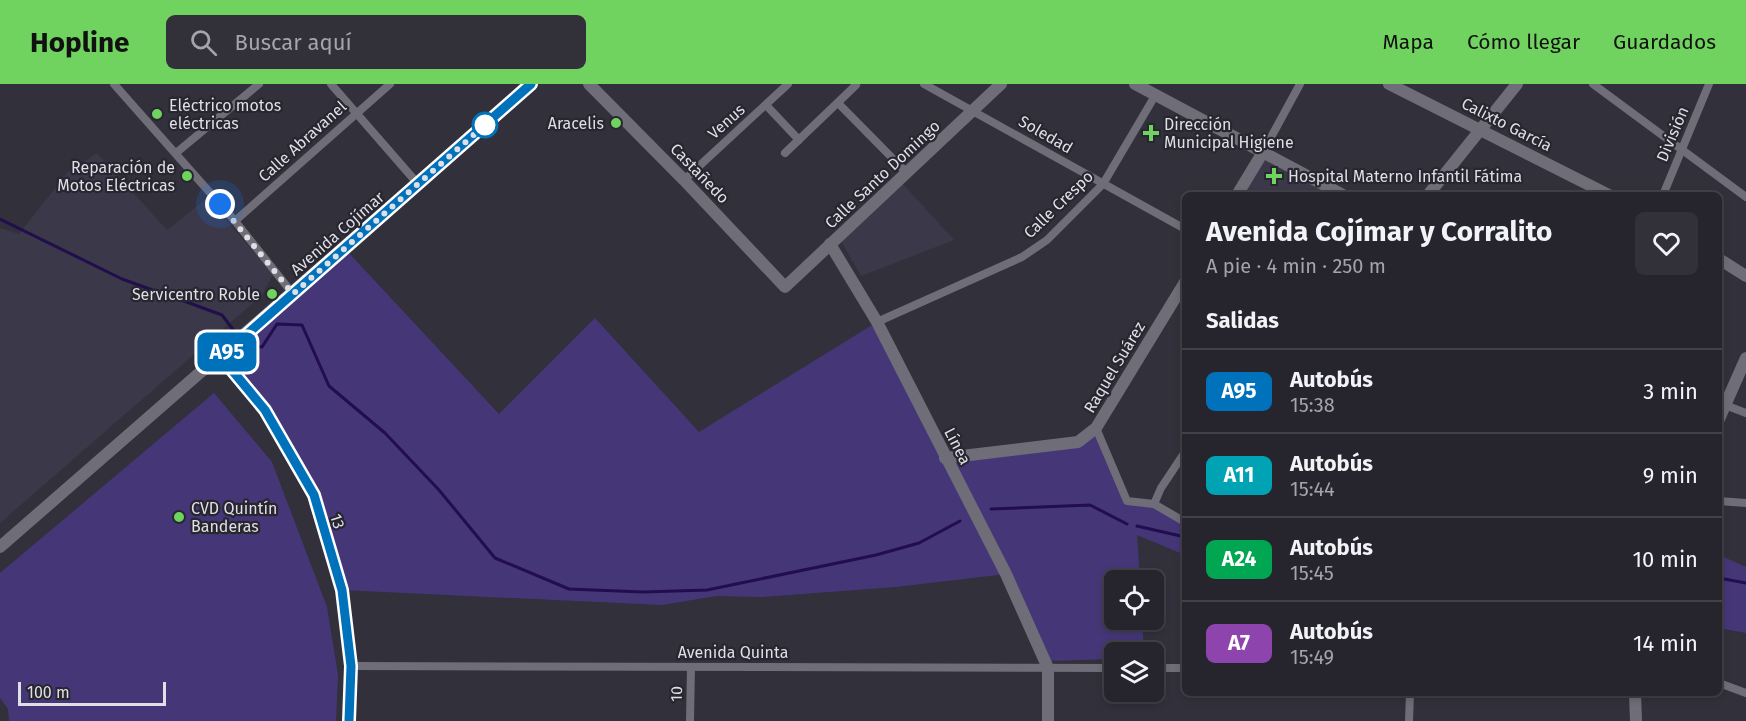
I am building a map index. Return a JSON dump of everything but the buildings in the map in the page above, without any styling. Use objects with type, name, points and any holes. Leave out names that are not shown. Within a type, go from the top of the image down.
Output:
[{"type":"street","points":[[114,84],[235,221],[293,294]]},
{"type":"street","points":[[120,91],[128,84]]},
{"type":"street","points":[[176,153],[259,84]]},
{"type":"street","points":[[332,84],[418,184]]},
{"type":"street","name":"Calle Abravanel","points":[[235,221],[390,84]]},
{"type":"street","name":"Avenida Cojímar","points":[[0,548],[531,84]]},
{"type":"street","name":"Castañedo","points":[[589,84],[684,180],[784,287]]},
{"type":"street","name":"Venus","points":[[684,180],[788,84]]},
{"type":"street","name":"Soledad","points":[[924,84],[1182,227]]},
{"type":"street","name":"Calle Santo Domingo","points":[[784,287],[1001,84]]},
{"type":"street","points":[[1135,84],[1337,192]]},
{"type":"street","points":[[1239,192],[1300,84]]},
{"type":"street","name":"Calixto García","points":[[1389,84],[1483,129],[1603,192]]},
{"type":"street","points":[[1430,192],[1517,84]]},
{"type":"street","points":[[1593,84],[1746,197]]},
{"type":"street","name":"División","points":[[1664,192],[1709,84]]},
{"type":"street","points":[[785,153],[856,85]]},
{"type":"street","name":"Calle Crespo","points":[[876,322],[1022,257],[1047,240],[1103,184],[1156,94]]},
{"type":"street","points":[[838,103],[907,173]]},
{"type":"street","points":[[766,105],[799,140]]},
{"type":"street","name":"Línea","points":[[830,244],[876,322],[1006,574],[1048,668]]},
{"type":"street","points":[[1722,261],[1746,276]]},
{"type":"street","name":"Raquel Suárez","points":[[945,458],[1077,442],[1096,428],[1182,287]]},
{"type":"street","name":"13","points":[[221,357],[265,410],[314,495],[342,590],[351,666],[350,721]]},
{"type":"street","points":[[1722,412],[1746,358]]},
{"type":"street","points":[[1725,405],[1746,413]]},
{"type":"street","points":[[1096,428],[1126,501],[1154,504],[1182,520]]},
{"type":"street","points":[[1154,504],[1161,488],[1182,456]]},
{"type":"street","points":[[1722,501],[1746,503]]},
{"type":"street","name":"Avenida Quinta","points":[[351,666],[1104,668]]},
{"type":"street","name":"10","points":[[690,721],[691,667]]},
{"type":"street","points":[[1048,668],[1048,721]]},
{"type":"street","points":[[1164,668],[1182,668]]},
{"type":"street","points":[[1722,684],[1746,693]]},
{"type":"street","points":[[1409,721],[1410,696]]},
{"type":"street","points":[[1635,696],[1636,721]]},
{"type":"shaded area","points":[[97,153],[167,230],[207,198],[273,274],[262,295],[0,523],[0,228],[19,234],[67,173]]},
{"type":"shaded area","name":"Hospital Materno Infantil Fátima","points":[[1263,160],[1327,192],[1245,192]]},
{"type":"shaded area","points":[[902,183],[954,240],[861,276],[841,241]]},
{"type":"shaded area","points":[[347,251],[499,414],[595,318],[699,432],[877,322],[945,458],[1078,446],[1096,428],[1127,501],[1154,504],[1182,520],[1182,554],[1137,535],[1139,570],[1104,570],[1104,630],[1143,630],[1143,642],[1104,642],[1104,659],[1050,661],[1006,574],[896,587],[762,597],[716,596],[662,605],[342,590],[313,495],[228,359]]},
{"type":"shaded area","name":"CVD Quintín Banderas","points":[[214,393],[272,462],[327,607],[338,675],[336,721],[9,721],[8,709],[0,698],[0,573]]},
{"type":"shaded area","points":[[1722,556],[1746,567],[1746,633],[1722,629]]},
{"type":"waterway","points":[[0,219],[122,279],[158,292]]},
{"type":"waterway","points":[[173,297],[222,315],[238,336]]},
{"type":"waterway","points":[[243,341],[246,345],[262,347],[277,324],[302,325],[329,386],[385,433],[439,490],[495,558],[569,589],[643,592],[707,590],[876,555],[919,543],[960,521]]},
{"type":"waterway","points":[[991,509],[1090,505],[1127,524]]},
{"type":"waterway","points":[[1137,526],[1182,536]]},
{"type":"waterway","points":[[1722,579],[1746,583]]},
{"type":"bus line","name":"A95","points":[[349,721],[351,666],[342,590],[314,495],[265,410],[221,357],[531,84]]},
{"type":"place","name":"Eléctrico motos eléctricas","points":[[157,114]]},
{"type":"place","name":"Aracelis","points":[[616,123]]},
{"type":"place","name":"Dirección Municipal Higiene","points":[[1151,133]]},
{"type":"place","name":"Reparación de Motos Eléctricas","points":[[187,176]]},
{"type":"place","name":"Hospital Materno Infantil Fátima","points":[[1274,176]]},
{"type":"place","name":"Servicentro Roble","points":[[272,294]]},
{"type":"place","name":"CVD Quintín Banderas","points":[[179,517]]},
{"type":"route","points":[[220,204],[293,294],[485,125]]}]
